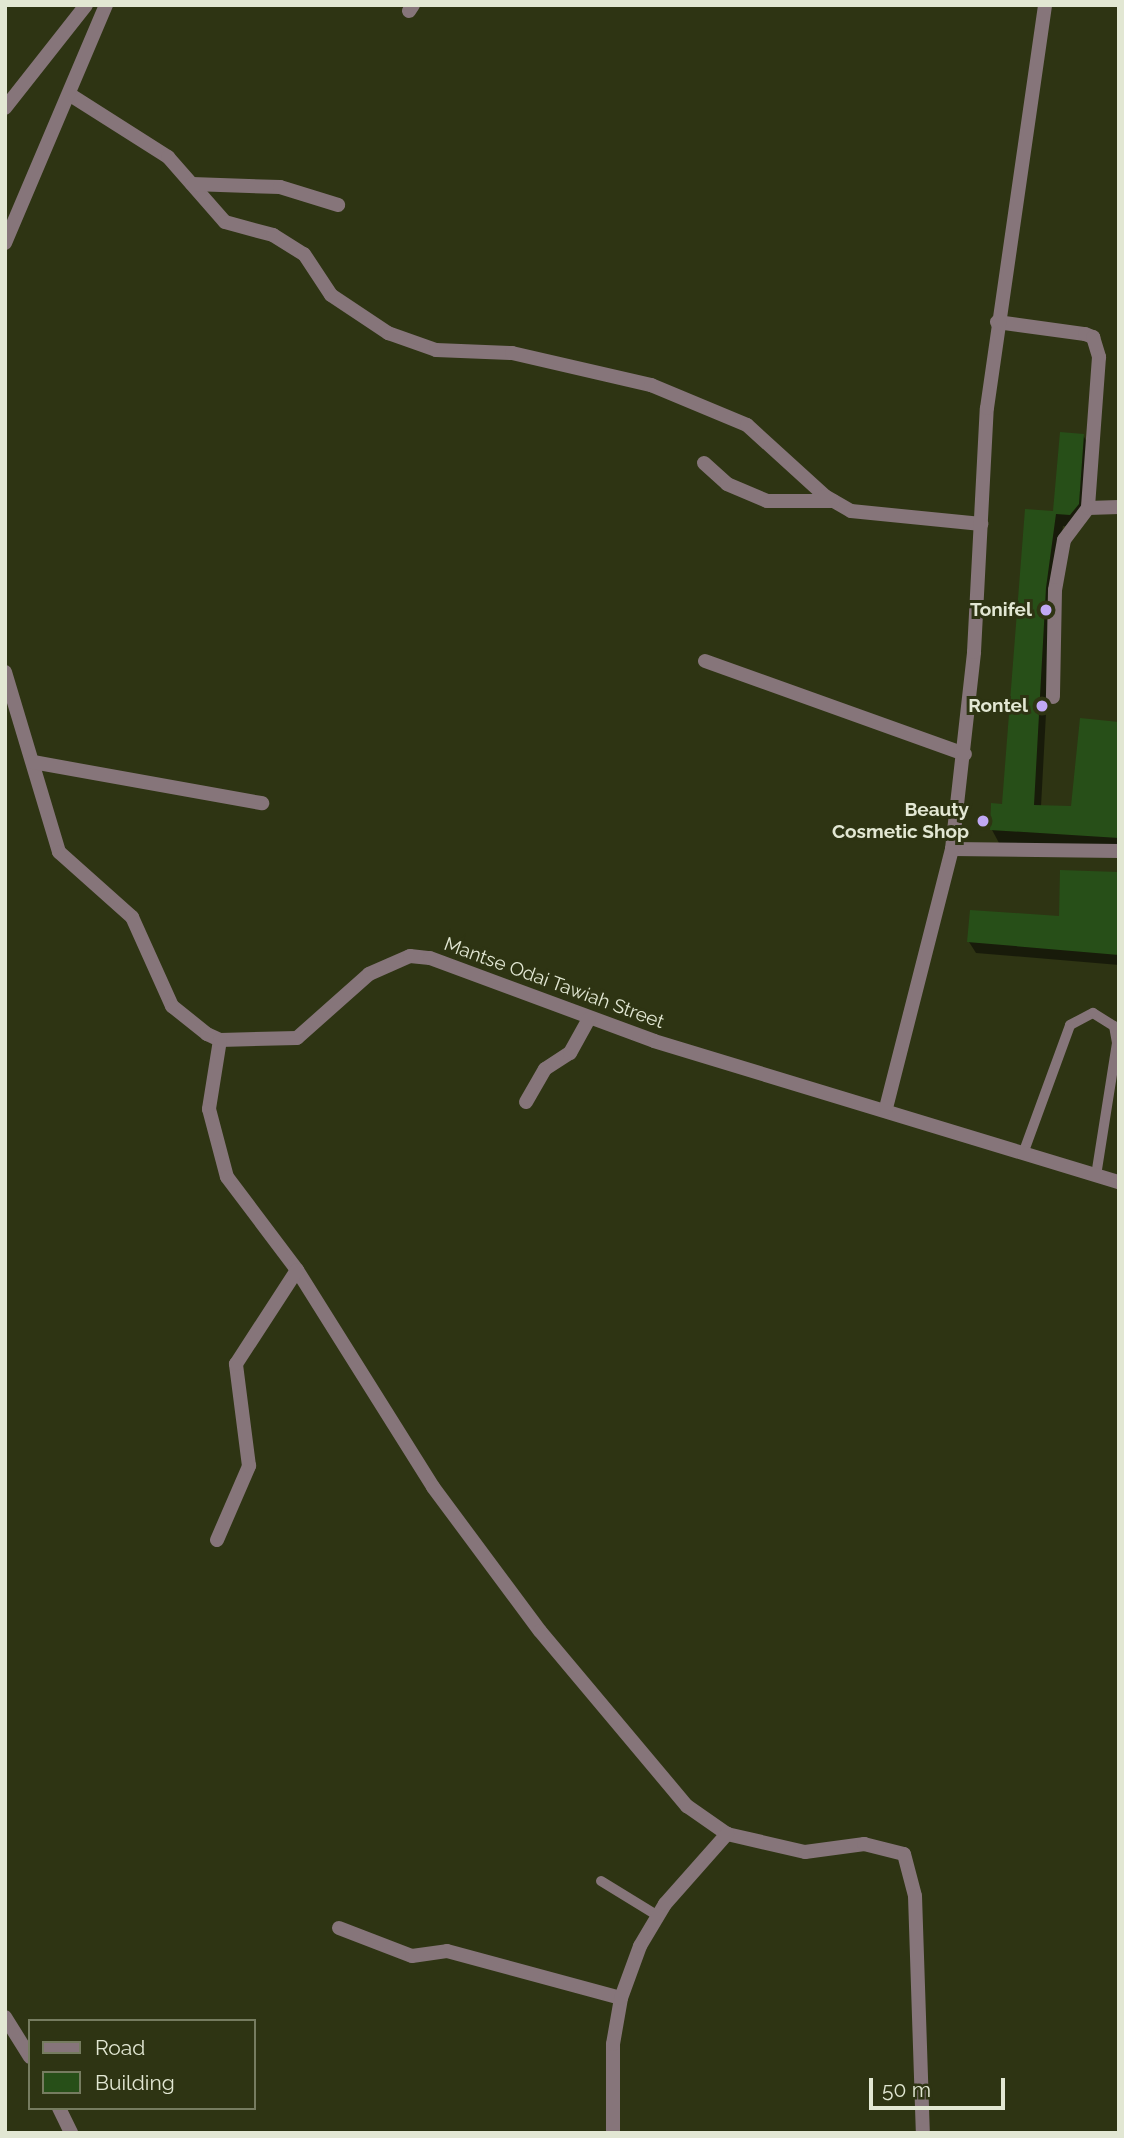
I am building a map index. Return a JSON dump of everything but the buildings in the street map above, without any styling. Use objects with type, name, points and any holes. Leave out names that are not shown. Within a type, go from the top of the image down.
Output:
[{"type":"street","points":[[5,108],[86,5]]},
{"type":"street","points":[[5,243],[72,96],[106,5]]},
{"type":"street","points":[[886,1108],[952,849],[965,754],[997,322],[1045,5]]},
{"type":"street","points":[[72,96],[168,157],[225,222],[273,235],[304,254],[331,295],[388,333],[436,350],[512,353],[651,386],[747,425],[832,501]]},
{"type":"street","points":[[192,184],[280,187],[338,205]]},
{"type":"street","points":[[997,322],[1073,331],[1097,345],[1088,508],[1065,540],[1055,590],[1053,696]]},
{"type":"street","points":[[704,463],[727,484],[766,501],[832,501],[861,512],[981,524]]},
{"type":"street","points":[[1088,508],[1119,507]]},
{"type":"street","points":[[705,661],[965,754]]},
{"type":"street","points":[[5,673],[59,852],[132,917],[179,1017],[220,1040],[209,1109],[214,1144],[227,1177],[297,1270],[433,1487],[532,1620],[688,1806],[727,1834],[805,1852],[864,1844],[904,1854],[915,1896],[923,2133]]},
{"type":"street","points":[[33,762],[262,803]]},
{"type":"street","points":[[952,849],[1119,851]]},
{"type":"street","name":"Mantse Odai Tawiah Street","points":[[220,1040],[298,1038],[369,974],[410,956],[440,961],[589,1019],[886,1108],[1119,1182]]},
{"type":"street","points":[[526,1102],[545,1069],[570,1054],[589,1019]]},
{"type":"street","points":[[217,1540],[249,1466],[236,1364],[297,1270]]},
{"type":"street","points":[[613,2133],[621,1998],[658,1916],[727,1834]]},
{"type":"street","points":[[339,1928],[412,1956],[447,1951],[621,1998]]},
{"type":"street","points":[[5,2017],[28,2054]]},
{"type":"street","points":[[60,2110],[71,2133]]},
{"type":"lane","points":[[1024,1151],[1070,1025],[1093,1013],[1114,1027],[1117,1043],[1096,1175]]},
{"type":"lane","points":[[601,1881],[658,1916]]},
{"type":"place","name":"Tonifel","points":[[1046,610]]},
{"type":"place","name":"Rontel","points":[[1042,706]]},
{"type":"place","name":"Beauty Cosmetic Shop","points":[[983,821]]}]
